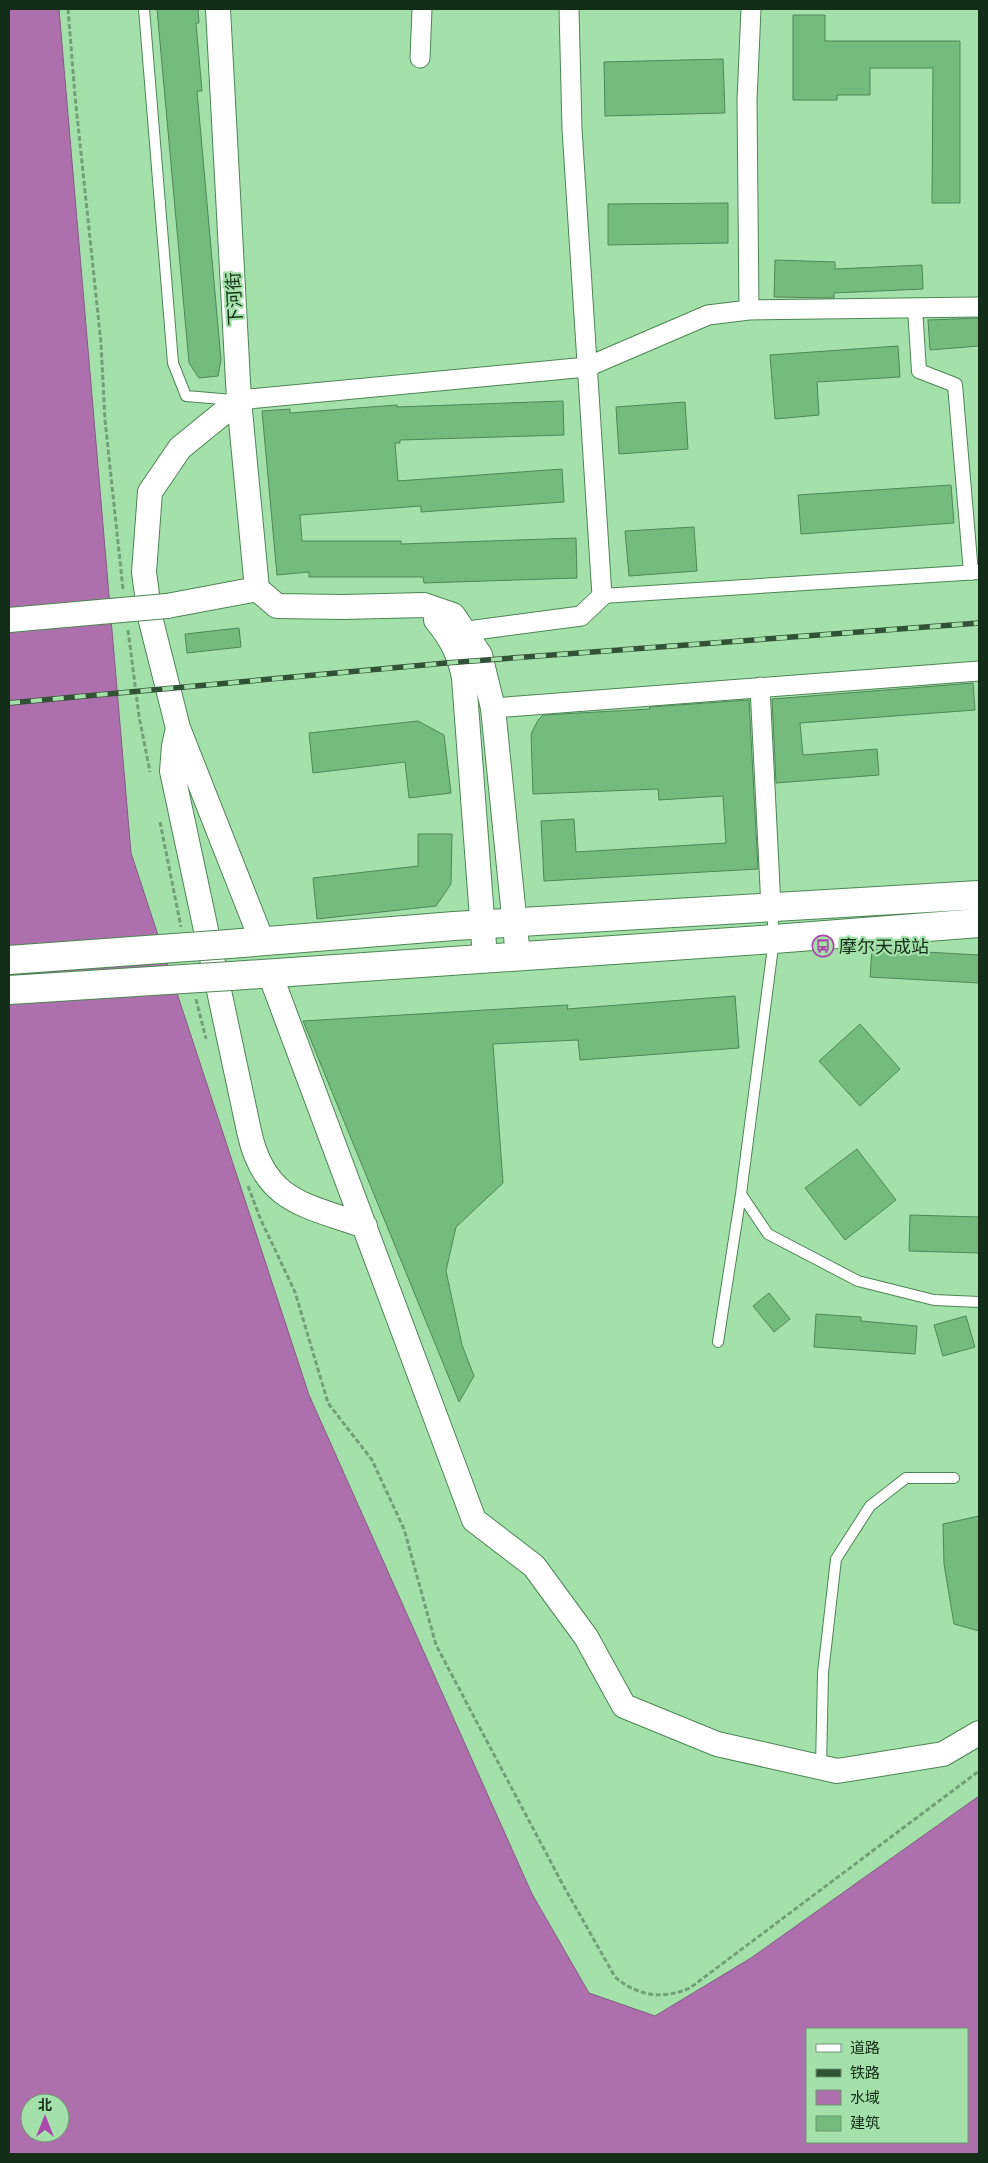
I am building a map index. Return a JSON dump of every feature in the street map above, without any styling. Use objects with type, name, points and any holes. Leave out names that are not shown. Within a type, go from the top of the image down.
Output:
[{"type":"main road","points":[[9,960],[482,925],[979,895]]},
{"type":"main road","points":[[9,990],[270,974],[979,923]]},
{"type":"street","name":"下河街","points":[[218,9],[239,400],[257,589]]},
{"type":"street","points":[[420,58],[422,9]]},
{"type":"street","points":[[569,9],[572,130],[602,596]]},
{"type":"street","points":[[749,310],[747,100],[751,9]]},
{"type":"street","points":[[262,941],[178,728],[150,617],[144,572],[150,492],[180,448],[239,400],[587,368],[708,315],[749,310],[979,307]]},
{"type":"street","points":[[455,632],[581,616],[602,596],[975,572],[955,385],[920,371],[915,308]]},
{"type":"street","points":[[9,620],[167,606],[257,589],[277,606],[424,605],[453,615],[458,654],[464,678],[485,958]]},
{"type":"street","points":[[455,632],[480,655],[493,708],[518,956]]},
{"type":"street","points":[[493,708],[979,671]]},
{"type":"street","points":[[760,687],[772,907]]},
{"type":"street","points":[[178,728],[172,771],[250,1139],[257,1160],[275,1186],[287,1196],[315,1210],[364,1226]]},
{"type":"street","points":[[270,974],[474,1520],[534,1566],[586,1637],[624,1706],[717,1744],[837,1771],[943,1754],[979,1733]]},
{"type":"lane","points":[[144,9],[173,363],[186,396],[239,400]]},
{"type":"lane","points":[[718,1342],[742,1194],[774,939],[772,907]]},
{"type":"lane","points":[[742,1194],[768,1234],[858,1281],[934,1300],[979,1302]]},
{"type":"lane","points":[[821,1768],[823,1673],[836,1558],[870,1506],[906,1478],[954,1478]]},
{"type":"path","points":[[68,9],[75,96],[101,343],[105,420],[124,594]]},
{"type":"path","points":[[127,623],[139,716],[150,774]]},
{"type":"path","points":[[158,813],[181,929]]},
{"type":"path","points":[[195,997],[208,1045]]},
{"type":"path","points":[[248,1184],[260,1218],[295,1292],[328,1403],[372,1460],[404,1529],[436,1645],[563,1885],[615,1977],[640,1992],[658,1996],[674,1994],[690,1988],[979,1771]]},
{"type":"water","points":[[9,9],[59,9],[131,853],[309,1395],[532,1894],[589,1993],[655,2016],[751,1958],[979,1796],[979,2154],[9,2154]]},
{"type":"building","points":[[157,9],[198,9],[199,23],[196,23],[202,91],[197,91],[221,360],[218,376],[199,378],[189,363]]},
{"type":"building","points":[[793,15],[825,15],[825,41],[960,41],[960,203],[932,203],[933,68],[870,68],[870,95],[837,95],[837,100],[793,100]]},
{"type":"building","points":[[723,59],[725,113],[605,116],[604,62]]},
{"type":"building","points":[[728,203],[728,243],[608,245],[608,204]]},
{"type":"building","points":[[775,260],[835,262],[835,269],[922,265],[923,289],[834,293],[834,298],[774,297]]},
{"type":"building","points":[[979,318],[979,346],[930,350],[928,320]]},
{"type":"building","points":[[898,346],[900,377],[817,382],[819,415],[775,419],[770,355]]},
{"type":"building","points":[[563,401],[564,435],[400,440],[400,443],[395,443],[398,481],[562,469],[564,502],[421,512],[421,506],[300,515],[302,541],[401,541],[401,544],[576,538],[577,578],[424,583],[423,577],[309,577],[309,572],[277,575],[262,411],[290,409],[290,413],[397,405],[397,407]]},
{"type":"building","points":[[685,402],[688,449],[619,454],[616,407]]},
{"type":"building","points":[[951,485],[954,523],[801,534],[798,495]]},
{"type":"building","points":[[694,527],[697,571],[629,576],[625,531]]},
{"type":"building","points":[[239,628],[241,647],[187,653],[185,634]]},
{"type":"building","points":[[973,683],[975,710],[800,723],[803,755],[877,749],[879,775],[776,783],[772,699]]},
{"type":"building","points":[[749,700],[758,869],[544,881],[541,821],[574,819],[576,852],[726,843],[723,796],[659,800],[658,789],[533,794],[531,734],[538,720],[543,715],[650,709],[649,707]]},
{"type":"building","points":[[418,721],[444,735],[451,793],[409,798],[405,762],[313,773],[309,733]]},
{"type":"building","points":[[418,834],[452,834],[451,884],[436,906],[317,919],[313,878],[418,866]]},
{"type":"building","points":[[872,949],[979,955],[979,983],[870,977]]},
{"type":"building","points":[[735,996],[739,1048],[580,1060],[578,1040],[493,1044],[503,1183],[456,1227],[446,1271],[462,1345],[474,1376],[459,1402],[303,1021],[568,1005],[567,1009]]},
{"type":"building","points":[[860,1024],[900,1069],[860,1106],[819,1061]]},
{"type":"building","points":[[857,1149],[896,1200],[845,1240],[805,1188]]},
{"type":"building","points":[[910,1215],[979,1217],[979,1253],[909,1251]]},
{"type":"building","points":[[769,1293],[790,1319],[774,1332],[753,1306]]},
{"type":"building","points":[[816,1314],[861,1317],[861,1321],[917,1326],[915,1354],[814,1347]]},
{"type":"building","points":[[966,1316],[975,1347],[943,1356],[934,1325]]},
{"type":"building","points":[[979,1516],[979,1631],[954,1624],[944,1564],[943,1524]]},
{"type":"railway","points":[[9,703],[446,663],[979,623]]},
{"type":"place","name":"摩尔天成站","points":[[823,946]]}]
